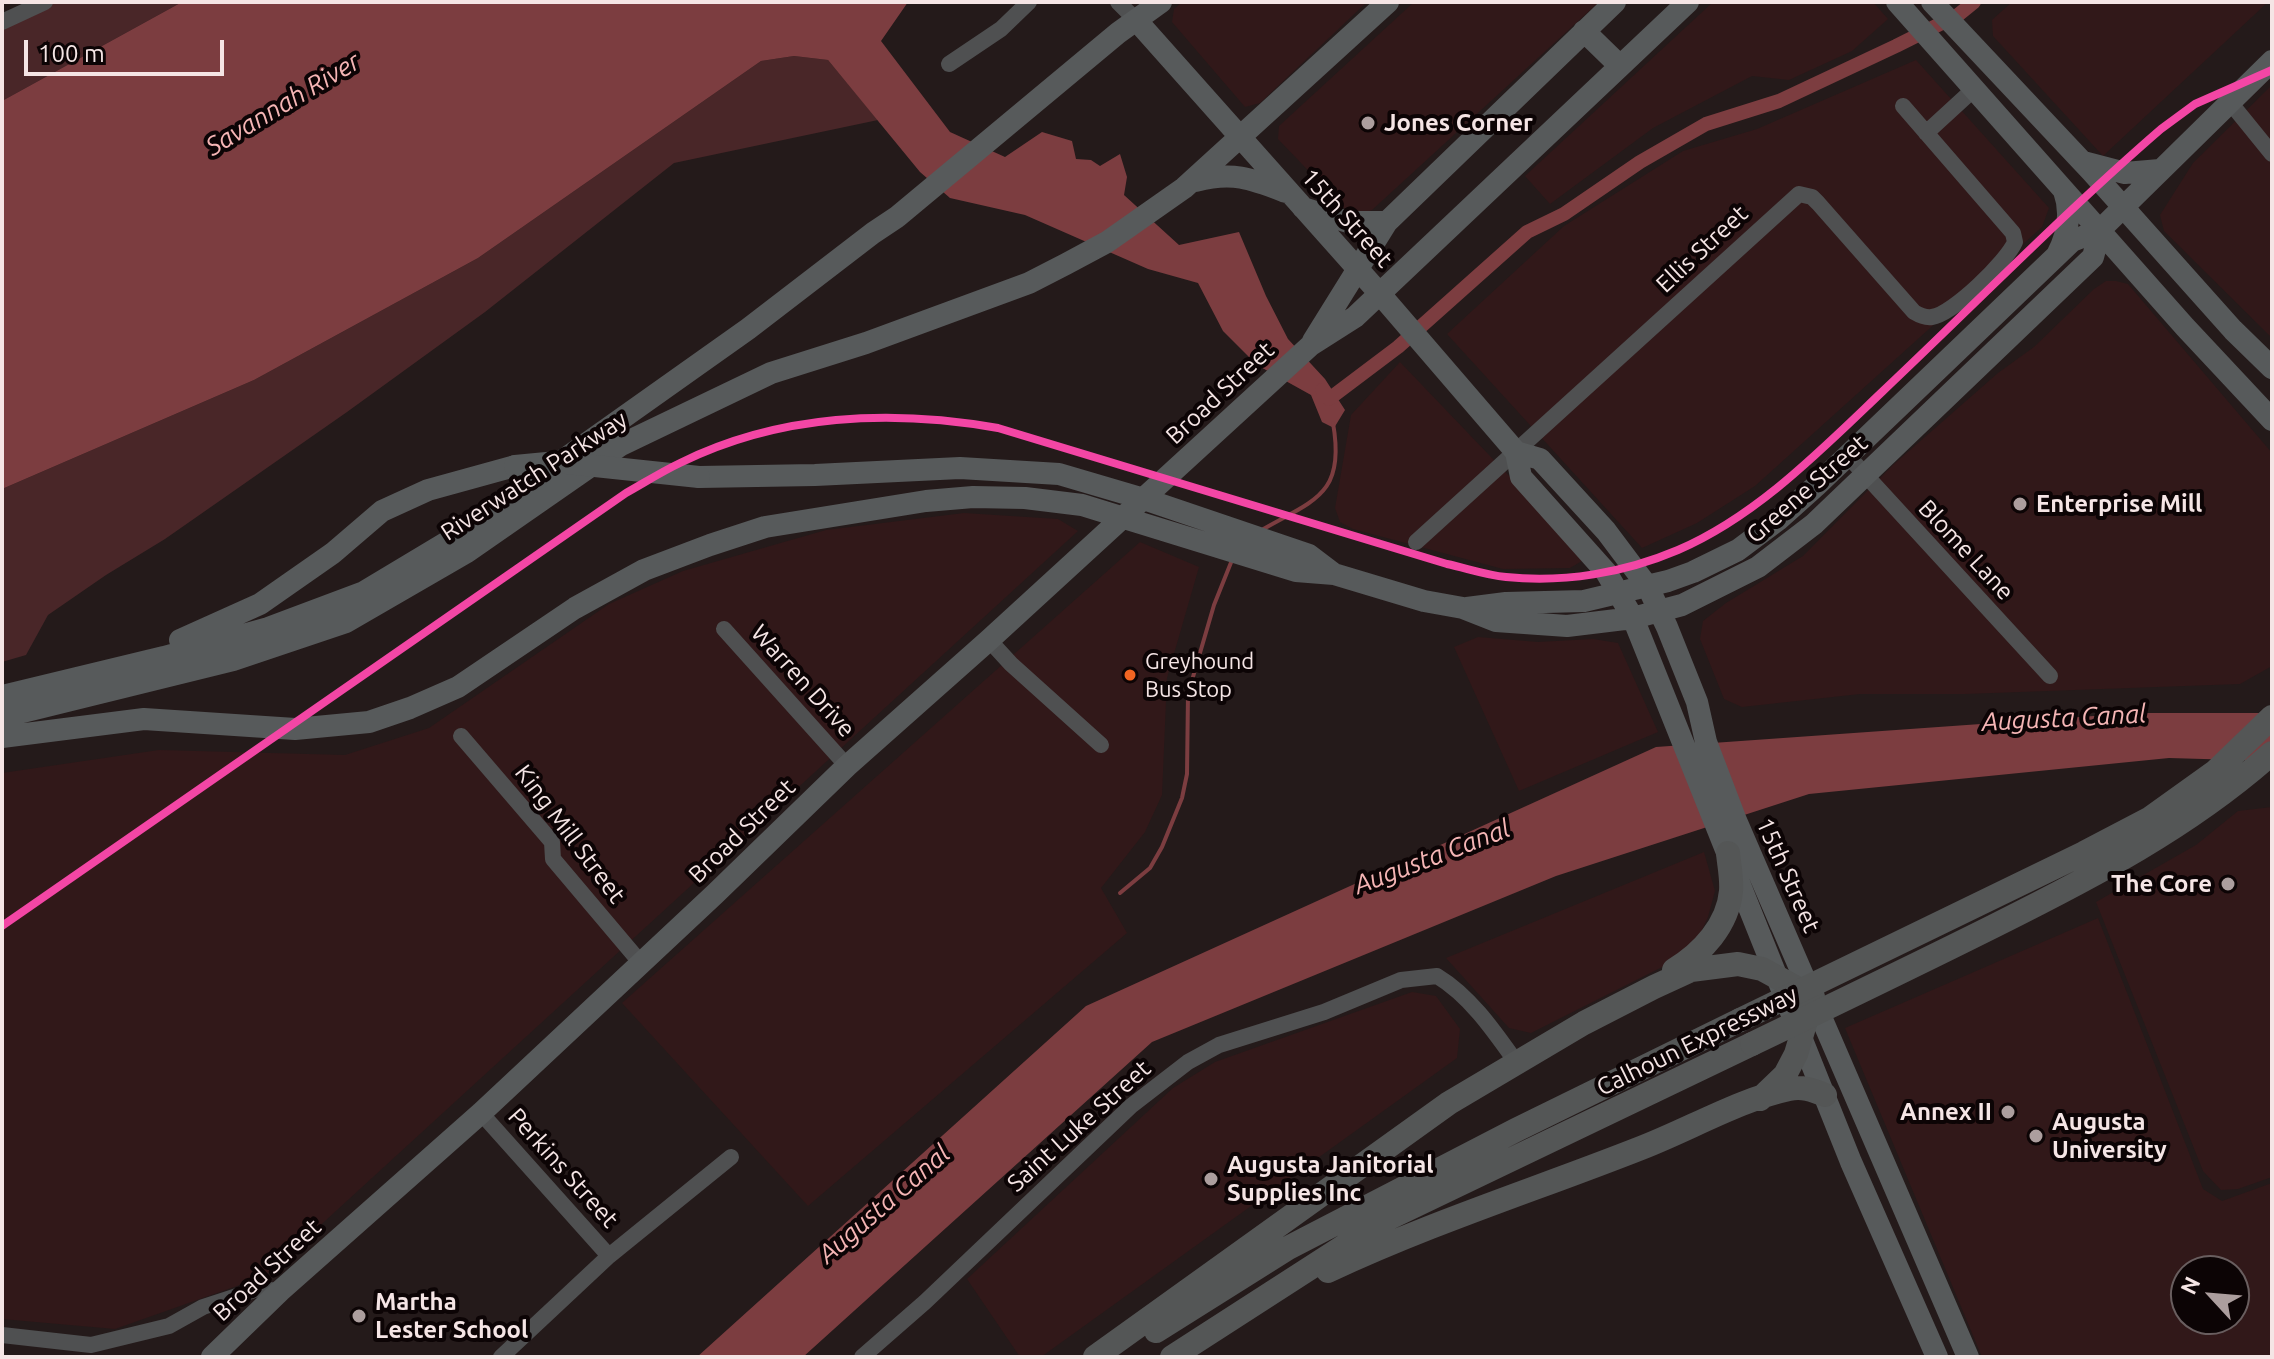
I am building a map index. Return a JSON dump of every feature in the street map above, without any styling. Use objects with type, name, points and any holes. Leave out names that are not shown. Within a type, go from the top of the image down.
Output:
[{"type":"highway","name":"Calhoun Expressway","points":[[1115,1357],[1288,1248],[1516,1130],[2149,819],[2216,771],[2272,717]]},
{"type":"highway","name":"Calhoun Expressway","points":[[1172,1357],[1383,1221],[2085,881],[2163,835],[2236,785],[2272,753]]},
{"type":"highway","points":[[1654,987],[1669,973],[1695,958],[1719,925],[1727,909],[1731,888],[1728,853]]},
{"type":"highway","points":[[1095,1357],[1449,1103],[1516,1062],[1691,970],[1724,965],[1755,967],[1813,997],[1785,1075],[1760,1099]]},
{"type":"highway","points":[[1243,1312],[1430,1226],[1642,1148],[1760,1099],[1791,1088],[1809,1089],[1825,1095]]},
{"type":"main road","name":"Riverwatch Parkway","points":[[2,696],[268,628],[364,592],[449,541],[748,329],[897,217],[1161,2]]},
{"type":"main road","name":"Riverwatch Parkway","points":[[2,717],[233,660],[346,622],[467,552],[621,445],[771,373],[866,343],[1029,283],[1107,242],[1188,185],[1388,2]]},
{"type":"main road","name":"Broad Street","points":[[1311,345],[1387,222],[1615,2]]},
{"type":"main road","name":"Broad Street","points":[[212,1357],[280,1291],[481,1113],[847,766],[1311,345],[1355,317],[1688,2]]},
{"type":"main road","points":[[1932,2],[2233,330],[2272,368]]},
{"type":"main road","points":[[1900,5],[2185,327],[2272,420]]},
{"type":"main road","name":"15th Street","points":[[1137,21],[1516,452],[1521,477],[1587,549],[1618,593],[1695,743],[1726,821],[1813,997],[1968,1357]]},
{"type":"main road","points":[[1584,31],[1620,66]]},
{"type":"main road","name":"Greene Street","points":[[1463,608],[1506,603],[1584,601],[1648,587],[1693,572],[1738,550],[1778,520],[1848,456],[2072,241],[2100,230],[2272,61]]},
{"type":"main road","points":[[2082,162],[2118,172],[2160,170]]},
{"type":"main road","points":[[1188,185],[1225,175],[1240,176],[1348,222],[1387,222]]},
{"type":"main road","points":[[2052,260],[2058,254],[2068,228],[2068,203],[2064,191]]},
{"type":"main road","name":"Greene Street","points":[[60,682],[205,631],[260,604],[333,553],[382,511],[428,490],[515,466],[557,462],[699,477],[960,468],[1059,474],[1210,521],[1302,563],[1334,574],[1424,601],[1463,608],[1496,621],[1542,625],[1600,624],[1661,612],[1709,593],[1758,567],[1814,524],[2093,257],[2100,230]]},
{"type":"main road","name":"15th Street","points":[[1516,452],[1540,459],[1606,531],[1648,587],[1697,702],[1695,743]]},
{"type":"main road","name":"Greene Street","points":[[2,737],[144,719],[248,727],[314,728],[369,722],[458,687],[575,608],[644,570],[765,527],[926,501],[973,497],[1025,498],[1082,505],[1200,543],[1302,563]]},
{"type":"main road","name":"15th Street","points":[[1726,821],[1728,853],[1851,1162],[1937,1357]]},
{"type":"street","points":[[2,22],[45,2]]},
{"type":"street","points":[[949,64],[1001,29],[1029,2]]},
{"type":"street","points":[[1118,2],[1137,21]]},
{"type":"street","points":[[1903,106],[1926,133],[1974,89]]},
{"type":"street","points":[[2229,101],[2272,154]]},
{"type":"street","name":"Ellis Street","points":[[1416,542],[1799,194],[1812,197],[1818,203],[1914,312],[1922,317],[1932,317],[1950,309],[2003,260],[2015,242],[2007,224],[1926,133]]},
{"type":"street","name":"Blome Lane","points":[[1848,456],[2050,676]]},
{"type":"street","name":"Warren Drive","points":[[724,629],[847,766]]},
{"type":"street","points":[[989,640],[1011,664],[1101,745]]},
{"type":"street","name":"King Mill Street","points":[[461,736],[552,842],[553,859],[640,962]]},
{"type":"street","name":"Saint Luke Street","points":[[862,1357],[925,1302],[1131,1106],[1188,1062],[1219,1045],[1324,1012],[1401,980],[1437,976],[1462,995],[1516,1062]]},
{"type":"street","name":"Perkins Street","points":[[481,1113],[609,1256]]},
{"type":"street","points":[[501,1357],[609,1256],[731,1157]]},
{"type":"street","points":[[2,1335],[91,1345],[175,1323],[203,1307],[258,1289],[280,1291]]},
{"type":"shaded area","points":[[45,2],[182,2],[2,101],[2,22]]},
{"type":"shaded area","points":[[1182,2],[1367,2],[1260,103],[1245,107],[1172,22],[1174,9]]},
{"type":"shaded area","points":[[1414,2],[1599,2],[1372,210],[1355,216],[1278,139],[1279,126]]},
{"type":"shaded area","points":[[1713,2],[1873,2],[1888,19],[1852,51],[1789,80],[1752,76],[1653,128],[1550,204],[1525,176]]},
{"type":"shaded area","points":[[2012,2],[2268,2],[2103,156],[1993,36],[1992,20]]},
{"type":"shaded area","points":[[794,56],[828,60],[878,120],[674,163],[485,312],[347,412],[165,539],[48,615],[26,655],[2,662],[2,489],[254,380],[478,258],[761,61]]},
{"type":"shaded area","points":[[1916,60],[2049,208],[2042,227],[1755,486],[1697,523],[1642,548],[1447,334],[1564,226],[1683,151],[1757,129]]},
{"type":"shaded area","points":[[2272,85],[2272,338],[2164,231],[2160,215],[2193,163]]},
{"type":"shaded area","points":[[2106,281],[2128,284],[2272,453],[2272,666],[2240,684],[1965,694],[1860,694],[1742,707],[1724,699],[1700,639],[1703,621],[1726,603],[1803,556],[1893,465],[1998,373],[2034,347]]},
{"type":"shaded area","points":[[1400,362],[1512,479],[1582,561],[1570,568],[1503,569],[1353,529],[1340,522],[1335,508],[1351,415]]},
{"type":"shaded area","points":[[964,513],[1058,519],[1078,531],[265,1276],[115,1329],[2,1319],[2,773],[159,750],[345,755],[429,728],[609,604],[683,571],[826,530]]},
{"type":"shaded area","points":[[1140,542],[1199,567],[1167,678],[1162,795],[1145,832],[1101,888],[1127,933],[808,1206],[622,1003]]},
{"type":"shaded area","points":[[1478,637],[1538,642],[1593,639],[1618,643],[1658,732],[1519,791],[1454,647]]},
{"type":"shaded area","points":[[2272,807],[2272,1177],[2238,1189],[2221,1190],[2203,1171],[2096,902],[2196,845],[2238,811]]},
{"type":"shaded area","points":[[1704,852],[1715,891],[1698,939],[1676,960],[1531,1033],[1509,1028],[1446,958]]},
{"type":"shaded area","name":"Augusta University","points":[[2098,918],[2203,1189],[2222,1201],[2272,1183],[2272,1357],[1982,1357],[1845,1028]]},
{"type":"shaded area","points":[[1412,992],[1436,996],[1460,1029],[1457,1058],[1041,1357],[1020,1357],[967,1279],[1173,1088],[1215,1062]]},
{"type":"water","name":"Savannah River","points":[[182,2],[908,2],[881,41],[950,132],[1005,157],[1042,132],[1072,141],[1076,159],[1091,160],[1100,166],[1120,154],[1127,177],[1124,195],[1179,245],[1239,232],[1288,339],[1325,379],[1345,410],[1334,428],[1322,422],[1311,395],[1257,365],[1223,331],[1198,283],[1148,269],[1025,215],[950,198],[920,172],[828,60],[794,56],[761,61],[478,258],[254,380],[2,489],[2,101]]},
{"type":"water","name":"Augusta Canal","points":[[2136,713],[2272,713],[2272,761],[2169,758],[1809,794],[1556,876],[1152,1042],[803,1357],[697,1357],[1086,1006],[1656,747]]},
{"type":"waterway","points":[[1322,390],[1329,399],[1398,347],[1527,232],[1564,214],[1640,162],[1706,124],[1779,101],[1896,46],[1958,15],[1974,2]]},
{"type":"waterway","points":[[1260,531],[1310,502],[1330,481],[1336,447],[1333,423]]},
{"type":"waterway","points":[[1120,893],[1150,868],[1182,798],[1187,774],[1188,694],[1214,605],[1232,560]]},
{"type":"transit line","points":[[2,926],[626,493],[673,466],[718,447],[796,425],[876,418],[958,422],[998,428],[1447,564],[1499,576],[1528,579],[1572,577],[1615,570],[1657,558],[1707,536],[1787,480],[2055,225],[2161,129],[2195,104],[2272,70]]},
{"type":"place","name":"Jones Corner","points":[[1368,123]]},
{"type":"place","name":"Enterprise Mill","points":[[2020,504]]},
{"type":"place","name":"Greyhound Bus Stop","points":[[1130,675]]},
{"type":"place","name":"The Core","points":[[2228,884]]},
{"type":"place","name":"Annex II","points":[[2008,1112]]},
{"type":"place","name":"Augusta University","points":[[2036,1136]]},
{"type":"place","name":"Augusta Janitorial Supplies Inc","points":[[1211,1179]]},
{"type":"place","name":"Martha Lester School","points":[[359,1316]]}]
